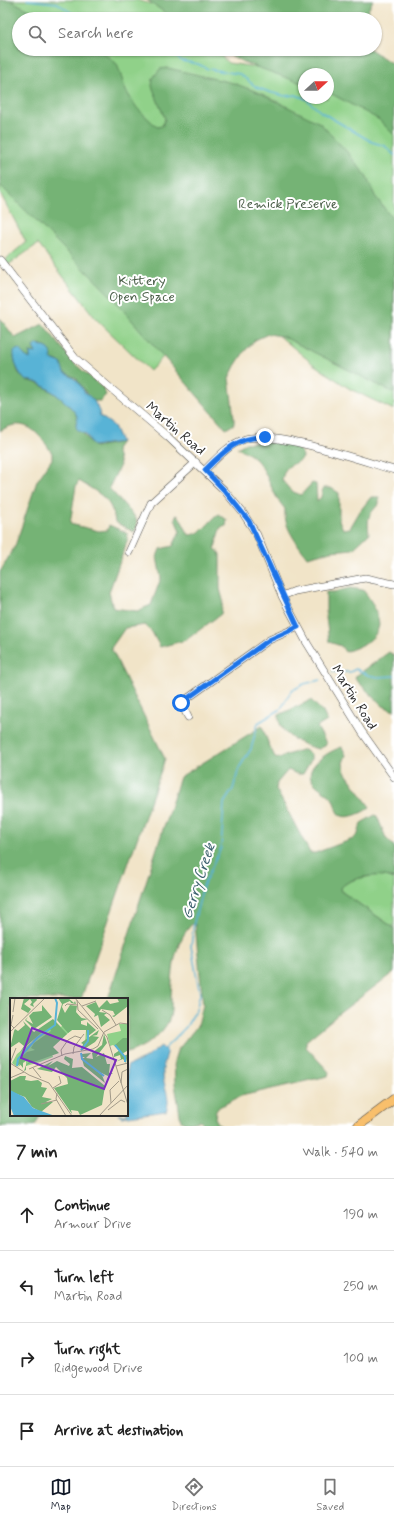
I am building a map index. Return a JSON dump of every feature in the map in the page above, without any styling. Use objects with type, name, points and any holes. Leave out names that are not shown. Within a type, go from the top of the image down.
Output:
[{"type":"main road","points":[[358,1126],[394,1099]]},
{"type":"street","name":"Martin Road","points":[[0,260],[75,358],[205,470],[224,490],[249,521],[282,596],[298,627],[362,732],[394,777]]},
{"type":"street","points":[[205,470],[236,443],[246,438],[258,437],[283,440],[394,470]]},
{"type":"street","points":[[129,552],[151,503],[196,462]]},
{"type":"street","points":[[282,596],[296,591],[364,578],[394,584]]},
{"type":"street","points":[[188,717],[181,703],[269,640],[298,627]]},
{"type":"green space","name":"Remick Preserve","points":[[0,0],[136,0],[155,5],[172,12],[12,12],[12,56],[222,56],[228,63],[298,73],[298,104],[334,104],[334,87],[394,126],[394,410],[350,389],[313,364],[277,334],[217,299],[150,371],[96,319],[38,244],[8,265],[5,260],[26,242],[0,193]]},
{"type":"green space","name":"Remick Preserve","points":[[0,0],[10,0],[33,12],[12,12],[12,56],[107,56],[117,64],[126,91],[137,108],[157,127],[162,126],[165,119],[152,86],[153,78],[160,69],[168,68],[233,83],[258,92],[320,123],[348,153],[366,176],[375,196],[394,221],[394,393],[282,336],[268,334],[255,340],[244,352],[229,378],[234,424],[226,429],[110,295],[0,185]]},
{"type":"green space","points":[[147,0],[373,0],[367,12],[164,12]]},
{"type":"green space","points":[[231,56],[380,56],[394,65],[394,135],[378,119],[334,95],[334,68],[298,68],[298,82],[243,62]]},
{"type":"green space","points":[[0,318],[15,338],[43,324],[75,364],[103,388],[106,395],[100,401],[92,401],[76,378],[64,373],[58,361],[51,359],[47,348],[40,344],[33,347],[36,353],[30,352],[30,359],[25,356],[14,356],[18,372],[26,381],[31,381],[47,388],[64,400],[75,413],[77,418],[76,425],[95,447],[121,442],[116,449],[120,465],[109,488],[136,518],[137,526],[134,532],[115,522],[111,507],[103,497],[79,481],[76,486],[70,524],[99,531],[108,530],[109,525],[127,533],[128,539],[109,592],[113,608],[137,611],[151,605],[161,578],[157,557],[160,549],[173,546],[180,531],[175,519],[176,515],[179,516],[189,535],[198,533],[219,514],[227,520],[226,526],[220,528],[215,548],[220,554],[220,589],[223,600],[221,614],[186,640],[160,647],[152,632],[145,625],[125,628],[111,648],[165,759],[81,998],[10,998],[10,1116],[40,1116],[36,1124],[22,1126],[0,1126],[0,572],[15,546],[37,481],[52,459],[52,453],[42,439],[30,428],[17,425],[0,431]]},
{"type":"green space","points":[[270,441],[290,445],[302,453],[303,458],[285,470],[282,480],[291,491],[301,495],[312,483],[316,484],[317,501],[321,497],[323,488],[331,488],[339,493],[339,520],[343,529],[350,528],[360,511],[371,497],[379,497],[379,504],[369,517],[369,534],[353,549],[331,551],[307,557],[288,528],[285,509],[278,500],[261,466],[248,453],[237,448],[246,443]]},
{"type":"green space","points":[[350,588],[363,590],[374,606],[379,625],[374,636],[370,640],[361,646],[345,652],[341,646],[329,642],[326,617],[326,592],[334,592]]},
{"type":"green space","points":[[389,652],[394,655],[394,711],[383,706],[355,679],[356,676]]},
{"type":"green space","points":[[311,700],[323,712],[327,721],[317,727],[326,743],[326,745],[319,749],[306,745],[292,738],[282,728],[279,722],[279,715]]},
{"type":"green space","points":[[262,726],[276,759],[301,750],[305,750],[311,755],[311,760],[303,774],[297,774],[288,770],[277,783],[276,789],[310,853],[315,853],[353,839],[358,834],[361,823],[375,815],[377,816],[386,838],[394,846],[394,879],[382,876],[358,878],[345,884],[341,888],[342,892],[394,928],[394,972],[341,1012],[306,1041],[306,1047],[329,1072],[328,1076],[241,1096],[219,1107],[216,1111],[215,1118],[220,1126],[205,1126],[200,1121],[186,1124],[181,1121],[175,1084],[174,1061],[177,1051],[198,1025],[203,1005],[195,924],[192,924],[181,940],[175,958],[172,977],[170,1017],[166,1026],[157,1036],[145,1045],[128,1053],[128,998],[108,998],[180,777]]},
{"type":"green space","points":[[342,747],[346,755],[343,763],[345,772],[370,807],[361,813],[349,817],[342,816],[338,813],[332,798],[313,782],[310,776],[314,765],[319,760],[325,755]]},
{"type":"green space","points":[[381,874],[394,879],[394,928],[342,892],[341,888],[353,880]]},
{"type":"water","points":[[38,344],[49,349],[52,356],[51,359],[61,363],[64,373],[79,383],[85,393],[95,403],[100,416],[114,426],[121,442],[93,446],[88,437],[77,429],[77,416],[67,404],[46,387],[38,383],[26,381],[23,378],[15,363],[14,351],[19,349],[30,359],[30,352],[36,353],[33,347]]},
{"type":"water","points":[[161,1046],[167,1052],[163,1079],[167,1092],[168,1106],[166,1111],[121,1117],[120,1116],[128,1116],[128,1066],[144,1059]]},
{"type":"waterway","points":[[27,0],[57,3],[70,12]]},
{"type":"waterway","points":[[174,56],[182,61],[198,64],[208,69],[240,74],[256,87],[269,92],[285,96],[296,95],[306,99],[321,112],[372,142],[385,146],[394,155]]},
{"type":"waterway","name":"Gerry Creek","points":[[332,672],[350,672],[356,669],[368,675],[378,677],[394,676]]},
{"type":"waterway","name":"Gerry Creek","points":[[164,1049],[186,1027],[196,1010],[200,994],[191,946],[194,922],[203,886],[221,848],[224,803],[233,789],[239,768],[251,749],[258,723],[281,709],[291,691],[304,684],[320,680]]},
{"type":"route","points":[[181,703],[269,640],[298,627],[282,596],[257,535],[249,521],[238,506],[205,470],[223,452],[236,443],[246,438],[265,437]]},
{"type":"park label","name":"Kittery Open Space","points":[[142,288]]}]
